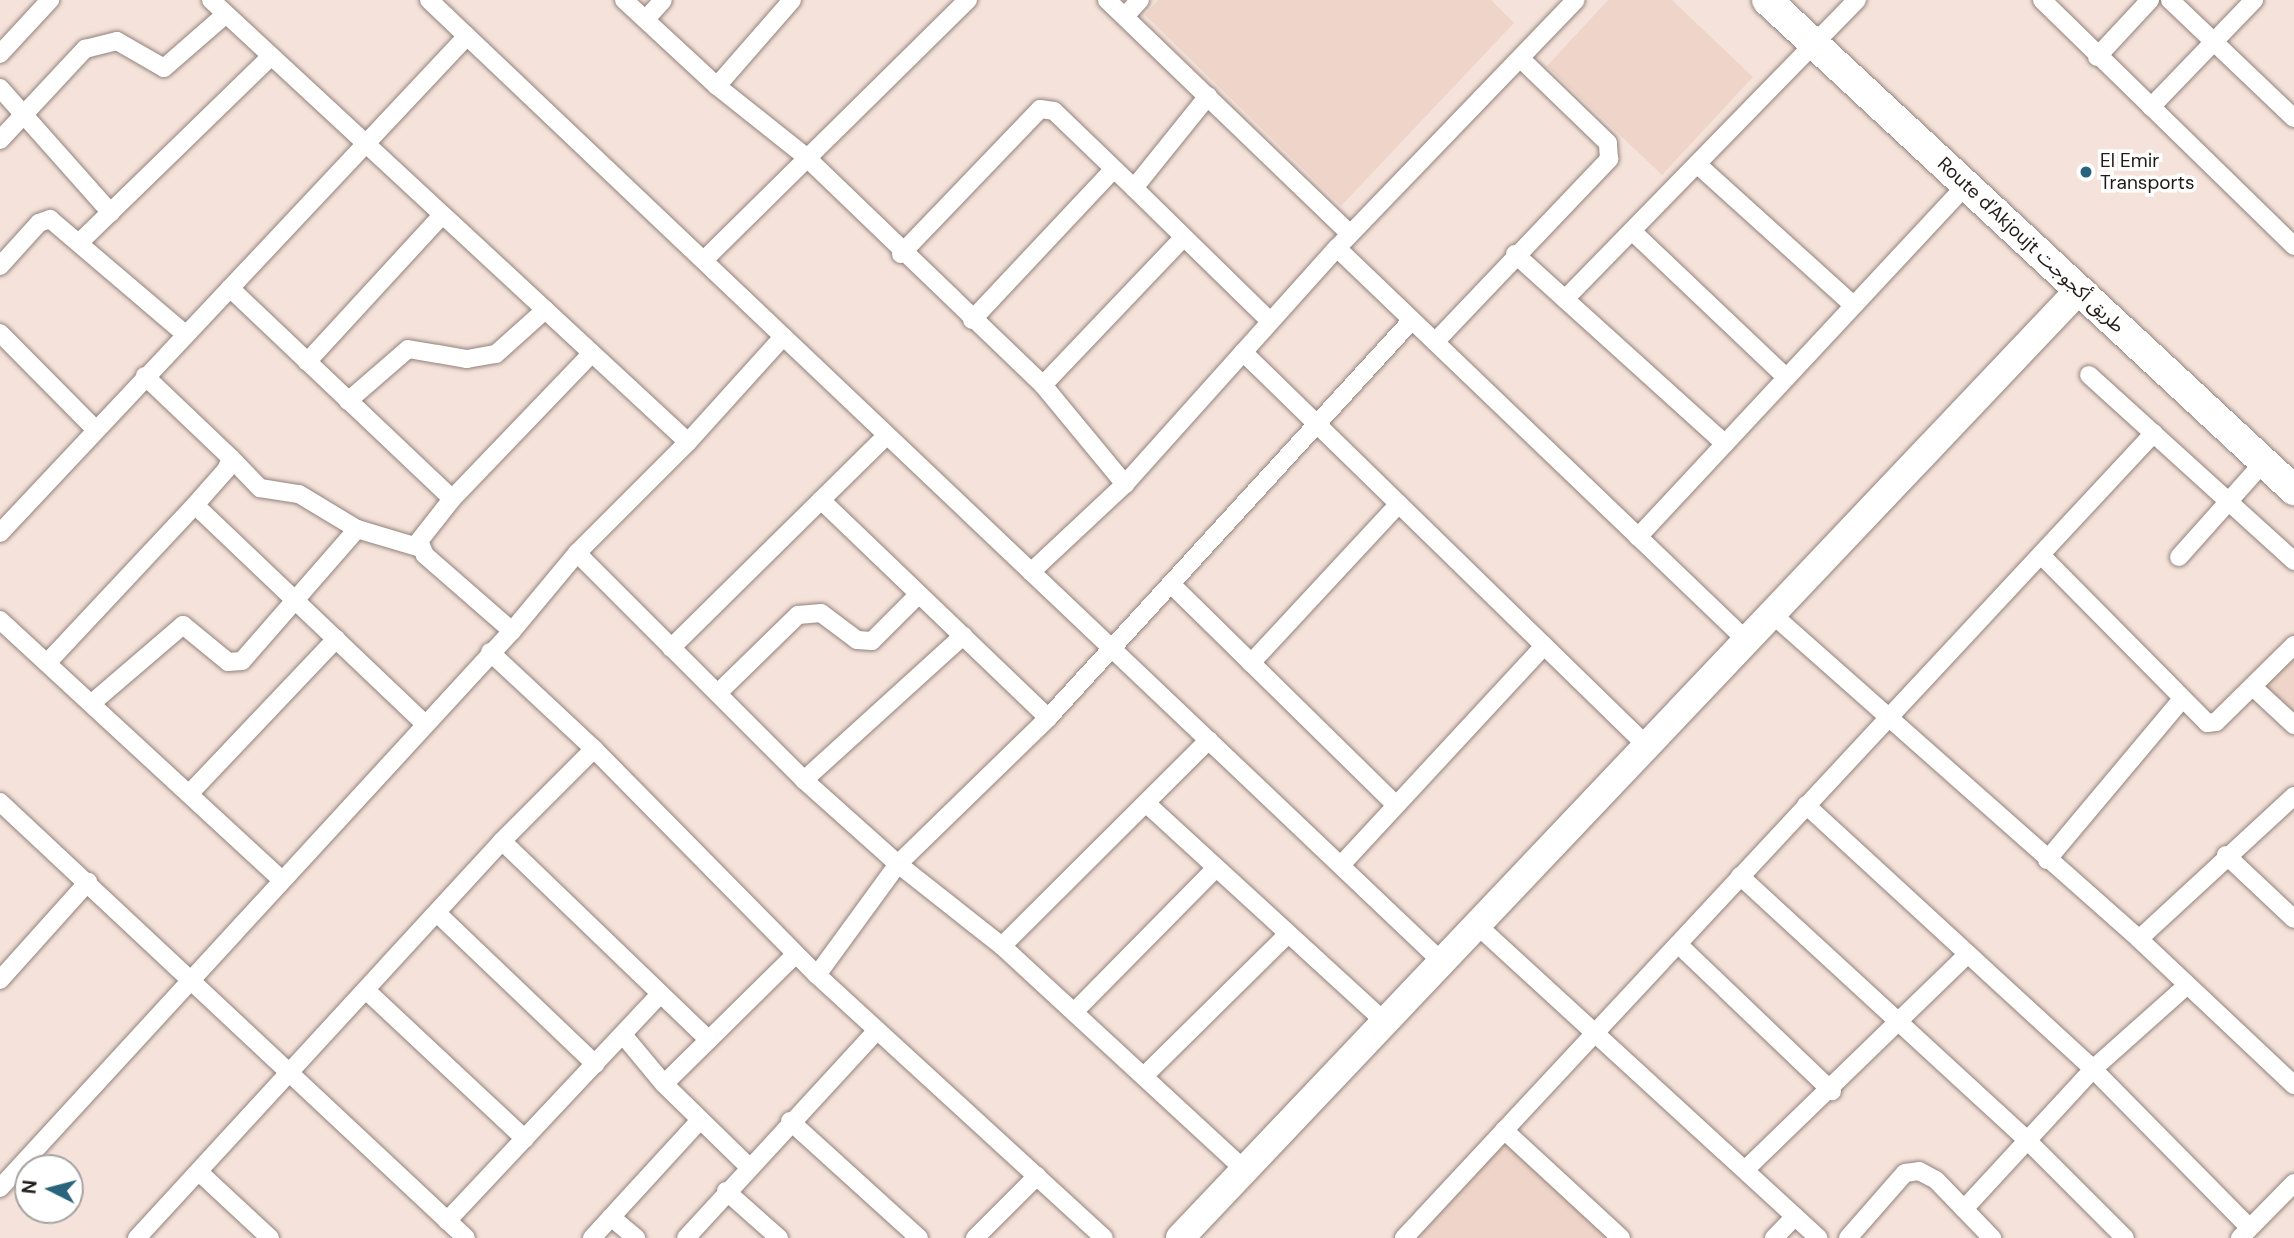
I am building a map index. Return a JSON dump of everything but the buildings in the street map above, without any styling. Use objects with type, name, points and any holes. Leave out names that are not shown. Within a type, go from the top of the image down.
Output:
[{"type":"highway","name":"Route d'Akjoujt طريق أكجوجت","points":[[1767,0],[2294,490]]},
{"type":"main road","points":[[1181,1238],[2079,290]]},
{"type":"street","points":[[0,54],[50,0]]},
{"type":"street","points":[[211,0],[688,442]]},
{"type":"street","points":[[429,0],[1443,962]]},
{"type":"street","points":[[624,0],[718,86],[804,156],[901,254],[1043,385],[1125,484]]},
{"type":"street","points":[[646,19],[663,0]]},
{"type":"street","points":[[718,86],[792,0]]},
{"type":"street","points":[[1107,0],[1350,234]]},
{"type":"street","points":[[1125,16],[1140,0]]},
{"type":"street","points":[[1031,572],[1125,484],[1350,234],[1576,0]]},
{"type":"street","points":[[1565,299],[1857,0]]},
{"type":"street","points":[[2042,0],[2097,57],[2294,246]]},
{"type":"street","points":[[2097,57],[2150,0]]},
{"type":"street","points":[[2170,0],[2294,118]]},
{"type":"street","points":[[2151,107],[2254,0]]},
{"type":"street","points":[[704,260],[958,3]]},
{"type":"street","points":[[0,140],[79,54],[94,44],[127,43],[164,68],[226,14]]},
{"type":"street","points":[[0,533],[184,333],[368,145],[467,36]]},
{"type":"street","points":[[80,241],[271,56]]},
{"type":"street","points":[[1435,342],[1609,159],[1612,152],[1520,58]]},
{"type":"street","points":[[0,88],[26,114],[111,213]]},
{"type":"street","points":[[1133,188],[1208,96]]},
{"type":"street","points":[[901,254],[1040,109],[1054,111],[1270,321]]},
{"type":"street","points":[[1697,164],[1853,305]]},
{"type":"street","points":[[972,320],[1114,169]]},
{"type":"street","points":[[1638,537],[1966,185]]},
{"type":"street","points":[[307,362],[443,215]]},
{"type":"street","points":[[0,266],[46,219],[80,241],[184,333]]},
{"type":"street","points":[[1632,231],[1786,377]]},
{"type":"street","points":[[1043,385],[1183,238]]},
{"type":"street","points":[[1337,248],[1747,640]]},
{"type":"street","points":[[1516,254],[1725,443]]},
{"type":"street","points":[[230,288],[452,499]]},
{"type":"street","points":[[348,401],[408,349],[467,359],[496,354],[545,310]]},
{"type":"street","points":[[817,975],[898,864],[1048,718],[1412,320]]},
{"type":"street","points":[[0,1188],[512,631],[577,552],[688,442],[783,337]]},
{"type":"street","points":[[4,345],[96,430]]},
{"type":"street","points":[[1243,352],[1647,746]]},
{"type":"street","points":[[421,548],[422,536],[452,499],[592,353]]},
{"type":"street","points":[[2088,375],[2294,561]]},
{"type":"street","points":[[145,376],[260,488],[299,494],[357,529],[421,548],[512,631]]},
{"type":"street","points":[[1404,1238],[2154,433]]},
{"type":"street","points":[[671,648],[887,435]]},
{"type":"street","points":[[47,663],[195,505],[226,470],[231,458]]},
{"type":"street","points":[[2179,557],[2264,462]]},
{"type":"street","points":[[821,500],[1048,718]]},
{"type":"street","points":[[1251,663],[1399,504]]},
{"type":"street","points":[[195,505],[425,724]]},
{"type":"street","points":[[92,703],[179,626],[188,625],[228,662],[236,663],[297,602],[357,529]]},
{"type":"street","points":[[577,552],[804,780],[898,864],[1002,946],[1245,1170]]},
{"type":"street","points":[[2042,556],[2182,699],[2210,723],[2253,687],[2294,645]]},
{"type":"street","points":[[1171,584],[1396,805]]},
{"type":"street","points":[[718,693],[798,615],[821,613],[857,640],[872,641],[919,594]]},
{"type":"street","points":[[1772,614],[1888,720],[2139,939],[2294,1085]]},
{"type":"street","points":[[0,620],[282,880]]},
{"type":"street","points":[[804,780],[963,636]]},
{"type":"street","points":[[189,794],[335,639]]},
{"type":"street","points":[[1341,865],[1544,646]]},
{"type":"street","points":[[490,652],[594,749],[817,975],[1104,1238]]},
{"type":"street","points":[[2253,687],[2294,725]]},
{"type":"street","points":[[2047,860],[2182,699]]},
{"type":"street","points":[[1002,946],[1209,740]]},
{"type":"street","points":[[138,1238],[368,992],[502,841],[594,749]]},
{"type":"street","points":[[2139,939],[2226,855],[2294,796]]},
{"type":"street","points":[[0,802],[88,882],[188,981],[466,1238]]},
{"type":"street","points":[[1147,804],[1385,1022]]},
{"type":"street","points":[[1806,805],[2093,1069],[2245,1233],[2294,1183]]},
{"type":"street","points":[[502,841],[709,1040]]},
{"type":"street","points":[[2226,855],[2294,919]]},
{"type":"street","points":[[1074,1012],[1216,868]]},
{"type":"street","points":[[1740,876],[2028,1140],[2125,1238]]},
{"type":"street","points":[[2,975],[88,882]]},
{"type":"street","points":[[437,913],[595,1064]]},
{"type":"street","points":[[1477,925],[1818,1238]]},
{"type":"street","points":[[1144,1076],[1289,934]]},
{"type":"street","points":[[1678,944],[1832,1091]]},
{"type":"street","points":[[664,1084],[796,954]]},
{"type":"street","points":[[1746,1170],[1832,1091],[1897,1018],[1968,954]]},
{"type":"street","points":[[1964,1209],[2093,1069],[2186,986]]},
{"type":"street","points":[[368,992],[525,1139]]},
{"type":"street","points":[[447,1221],[624,1036],[660,994]]},
{"type":"street","points":[[686,1238],[748,1166],[877,1030]]},
{"type":"street","points":[[624,1036],[664,1084],[748,1166]]},
{"type":"street","points":[[592,1238],[701,1120]]},
{"type":"street","points":[[790,1121],[919,1238]]},
{"type":"street","points":[[1504,1130],[1621,1238]]},
{"type":"street","points":[[1848,1238],[1905,1173],[1919,1171],[1936,1180],[1992,1238]]},
{"type":"street","points":[[200,1172],[270,1238]]},
{"type":"street","points":[[975,1238],[1037,1177]]},
{"type":"street","points":[[726,1191],[779,1238]]},
{"type":"street","points":[[1774,1238],[1795,1216]]},
{"type":"street","points":[[611,1217],[636,1238]]},
{"type":"shaded area","points":[[1158,0],[1491,0],[1514,23],[1341,206],[1145,15]]},
{"type":"shaded area","points":[[1608,0],[1672,0],[1753,77],[1662,175],[1547,66]]},
{"type":"shaded area","points":[[2294,652],[2294,719],[2261,688]]},
{"type":"shaded area","points":[[1506,1137],[1616,1238],[1414,1238]]},
{"type":"place","name":"El Emir Transports","points":[[2086,172]]}]
